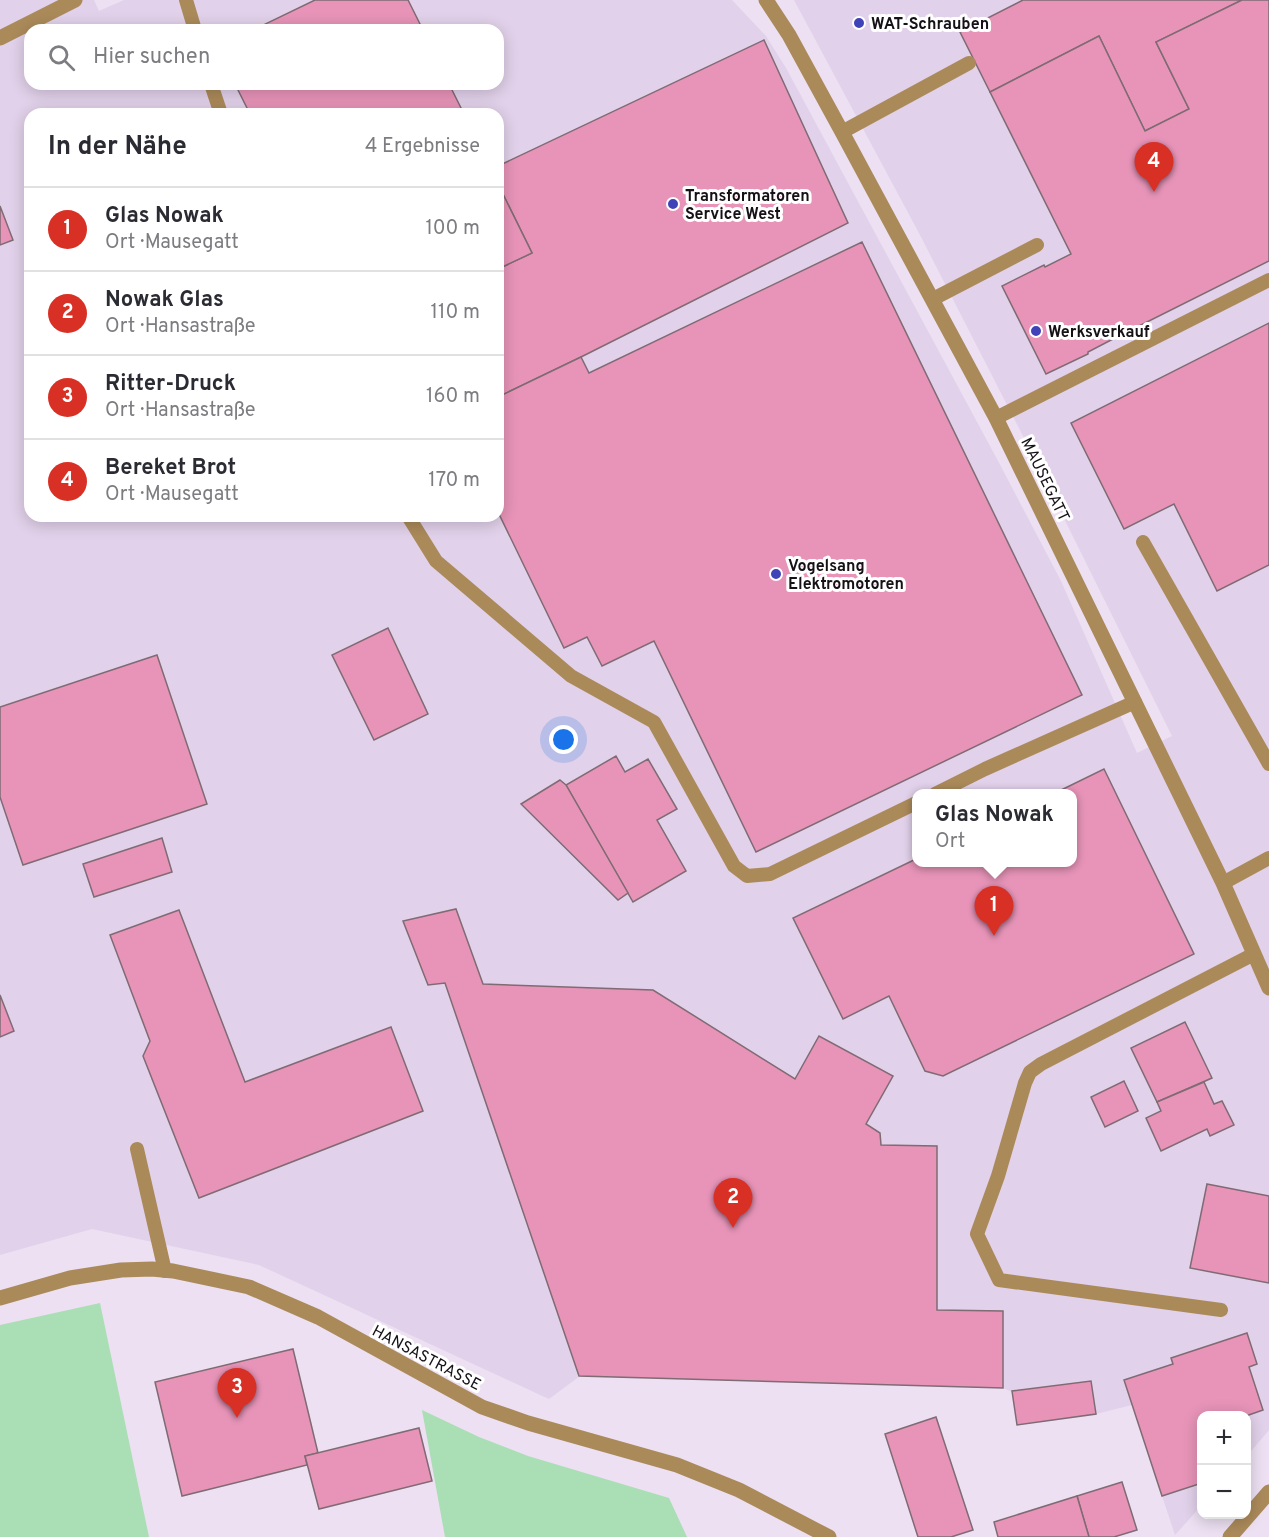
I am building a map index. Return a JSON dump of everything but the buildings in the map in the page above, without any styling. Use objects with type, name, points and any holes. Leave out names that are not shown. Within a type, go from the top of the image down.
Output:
[{"type":"street","points":[[28,24],[75,0]]},
{"type":"street","name":"MAUSEGATT","points":[[766,0],[789,35],[996,418],[1223,883],[1269,988]]},
{"type":"street","points":[[0,38],[24,26]]},
{"type":"street","name":"HANSASTRASSE","points":[[0,1298],[70,1278],[101,1272],[152,1269],[196,1275],[249,1287],[318,1317],[482,1407],[528,1424],[677,1465],[739,1490],[830,1537]]},
{"type":"street","points":[[1230,1537],[1269,1492]]},
{"type":"lane","points":[[186,0],[193,24]]},
{"type":"lane","points":[[842,132],[969,63]]},
{"type":"lane","points":[[213,90],[219,108]]},
{"type":"lane","points":[[933,299],[1037,245]]},
{"type":"lane","points":[[996,418],[1269,280]]},
{"type":"lane","points":[[412,522],[436,561],[571,676],[654,723],[734,866],[747,876],[770,874],[912,805]]},
{"type":"lane","points":[[1143,542],[1263,739],[1269,764]]},
{"type":"lane","points":[[945,789],[1135,702]]},
{"type":"lane","points":[[1223,883],[1269,858]]},
{"type":"lane","points":[[1221,1310],[999,1281],[977,1234],[998,1176],[1024,1083],[1030,1072],[1076,1045],[1254,954]]},
{"type":"lane","points":[[137,1149],[165,1271]]},
{"type":"shaded area","points":[[0,0],[94,0],[99,11],[124,0],[732,0],[766,36],[786,68],[997,459],[1061,581],[1137,753],[1172,736],[920,235],[794,0],[1269,0],[1269,1430],[1251,1451],[1251,1411],[1197,1411],[1197,1510],[1175,1535],[1132,1405],[1096,1414],[1017,1425],[1012,1392],[1003,1388],[580,1376],[549,1399],[259,1265],[92,1229],[0,1255]]},
{"type":"green space","points":[[100,1303],[149,1537],[0,1537],[0,1325]]},
{"type":"green space","points":[[422,1410],[479,1437],[528,1456],[669,1498],[687,1537],[445,1537]]},
{"type":"place","name":"WAT-Schrauben","points":[[859,23]]},
{"type":"place","name":"Bereket Brot","points":[[1154,192]]},
{"type":"place","name":"Transformatoren Service West","points":[[673,204]]},
{"type":"place","name":"Werksverkauf","points":[[1036,331]]},
{"type":"place","name":"Vogelsang Elektromotoren","points":[[776,574]]},
{"type":"place","name":"Glas Nowak","points":[[994,936]]},
{"type":"place","name":"Nowak Glas","points":[[733,1228]]},
{"type":"place","name":"Ritter-Druck","points":[[237,1418]]}]
